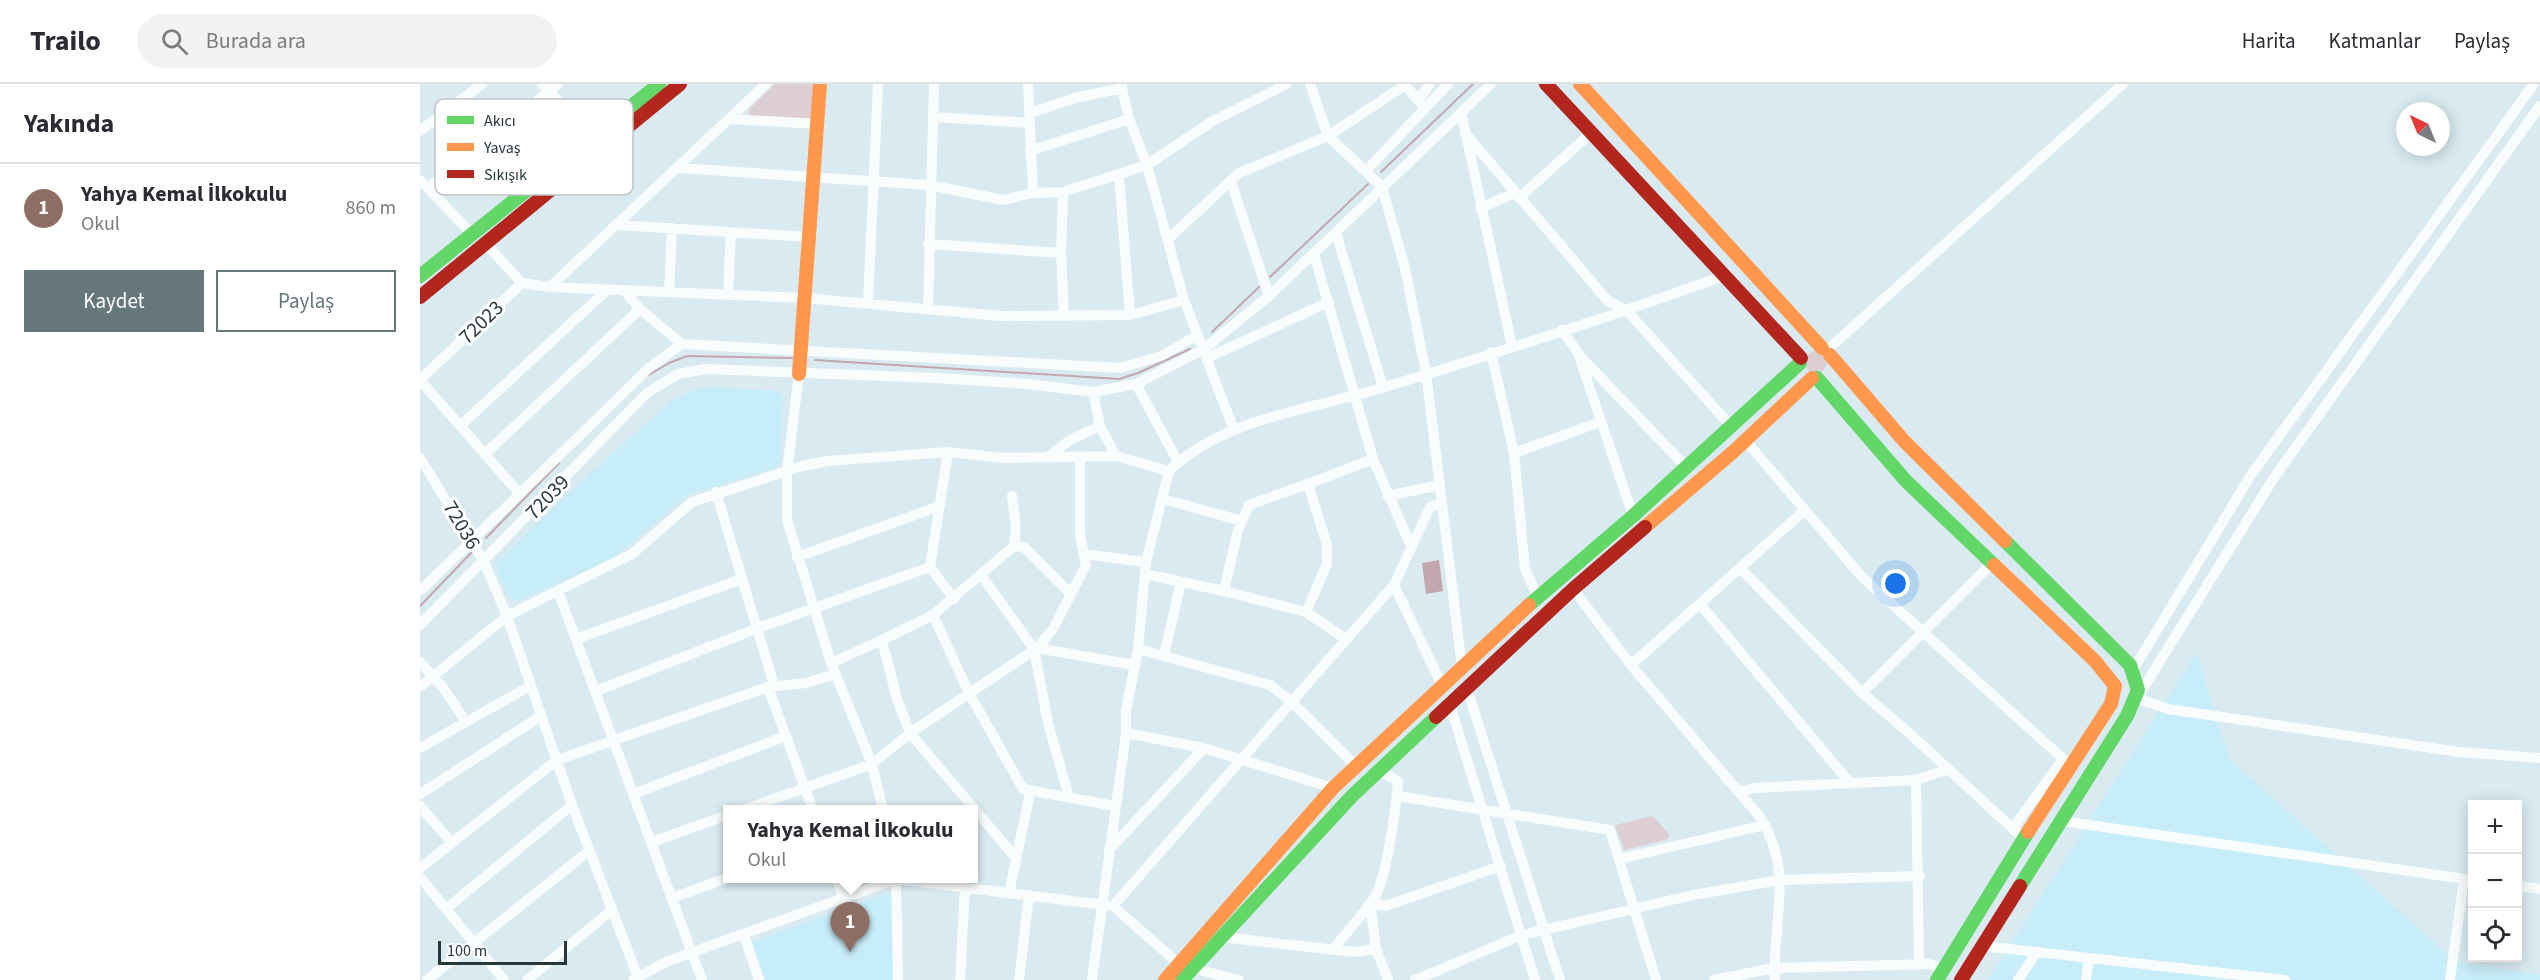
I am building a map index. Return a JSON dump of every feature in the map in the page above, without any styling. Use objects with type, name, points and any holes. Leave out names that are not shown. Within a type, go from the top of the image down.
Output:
[{"type":"main road","points":[[633,105],[659,84]]},
{"type":"main road","points":[[633,122],[680,84]]},
{"type":"main road","points":[[800,374],[820,84]]},
{"type":"main road","points":[[1546,84],[1787,343],[1800,360],[1803,372],[1815,378],[1827,390],[1906,481],[2095,661],[2115,686],[2112,704],[2066,763],[2024,839],[1940,975]]},
{"type":"main road","points":[[1580,84],[1826,351],[1904,441],[2133,670],[2138,690],[2136,698],[1961,980]]},
{"type":"main road","points":[[424,272],[522,195]]},
{"type":"main road","points":[[420,297],[544,195]]},
{"type":"main road","points":[[1787,343],[1792,354],[1788,374]]},
{"type":"main road","points":[[1182,980],[1185,966],[1333,788],[1538,597],[1633,516],[1788,374],[1807,349],[1826,351]]},
{"type":"main road","points":[[1164,980],[1221,937],[1352,796],[1573,589],[1746,441],[1800,389],[1830,370],[1826,351]]},
{"type":"main road","points":[[1800,389],[1810,385],[1827,390]]},
{"type":"street","points":[[462,99],[482,84]]},
{"type":"street","points":[[550,288],[766,84]]},
{"type":"street","points":[[868,303],[878,84]]},
{"type":"street","points":[[928,309],[929,185],[934,84]]},
{"type":"street","points":[[1028,84],[1033,193]]},
{"type":"street","points":[[679,168],[873,183],[929,185],[1003,200],[1033,193],[1063,192],[1147,165],[1211,122],[1287,84]]},
{"type":"street","points":[[1310,84],[1328,136],[1382,187],[1405,268],[1426,373],[1462,667]]},
{"type":"street","points":[[1421,104],[1430,84]]},
{"type":"street","points":[[1366,171],[1421,104],[1448,84]]},
{"type":"street","points":[[1206,353],[1314,254],[1491,84]]},
{"type":"street","points":[[1826,351],[2123,84]]},
{"type":"street","points":[[2133,670],[2251,475],[2534,84]]},
{"type":"street","points":[[1167,240],[1239,173],[1328,136],[1404,85],[1421,104]]},
{"type":"street","points":[[533,99],[550,86],[561,99]]},
{"type":"street","points":[[933,117],[1030,118],[1075,98],[1121,86],[1129,119],[1147,165],[1184,300],[1234,430]]},
{"type":"street","points":[[2540,106],[2275,476],[2136,698],[2168,709],[2459,752],[2540,758]]},
{"type":"street","points":[[1461,112],[1480,208],[1512,346]]},
{"type":"street","points":[[729,118],[818,124]]},
{"type":"street","points":[[1030,151],[1129,119]]},
{"type":"street","points":[[420,131],[435,120]]},
{"type":"street","points":[[1465,133],[1608,301],[1627,311],[1731,426]]},
{"type":"street","points":[[1480,208],[1517,196],[1591,133]]},
{"type":"street","points":[[1119,175],[1130,315]]},
{"type":"street","points":[[1231,182],[1269,296]]},
{"type":"street","points":[[424,184],[473,235]]},
{"type":"street","points":[[1063,192],[1061,253],[1064,316]]},
{"type":"street","points":[[618,225],[808,237]]},
{"type":"street","points":[[669,292],[672,228]]},
{"type":"street","points":[[728,293],[731,232]]},
{"type":"street","points":[[1336,233],[1383,387]]},
{"type":"street","points":[[485,243],[522,283]]},
{"type":"street","points":[[928,244],[1061,253]]},
{"type":"street","points":[[1314,254],[1373,459],[1387,496],[1411,546]]},
{"type":"street","points":[[1092,980],[1107,906],[1109,850],[1126,733],[1126,711],[1138,649],[1146,562],[1169,471],[1178,462],[1234,430],[1383,387],[1627,311],[1723,276]]},
{"type":"street","name":"72023","points":[[420,380],[522,283],[550,288],[805,298],[1001,316],[1130,315],[1184,300]]},
{"type":"street","points":[[460,426],[607,290]]},
{"type":"street","points":[[624,290],[640,309],[682,345]]},
{"type":"street","points":[[882,805],[872,764],[833,669],[813,609],[785,511],[787,471],[800,374],[945,378],[1028,384],[1093,392],[1136,384],[1329,302]]},
{"type":"street","points":[[485,454],[640,309]]},
{"type":"street","points":[[1562,330],[1578,353],[1686,467]]},
{"type":"street","points":[[420,574],[424,587],[650,367],[682,345],[1120,368],[1161,356],[1198,335]]},
{"type":"street","points":[[1491,352],[1514,453],[1525,569],[1538,597]]},
{"type":"street","points":[[1578,353],[1633,516]]},
{"type":"street","name":"72039","points":[[420,625],[647,393],[678,374],[706,369],[800,374]]},
{"type":"street","points":[[420,380],[519,493]]},
{"type":"street","points":[[1136,384],[1178,462]]},
{"type":"street","points":[[1093,392],[1100,426],[1116,456]]},
{"type":"street","points":[[1514,453],[1600,422]]},
{"type":"street","points":[[1048,457],[1070,440],[1100,426]]},
{"type":"street","points":[[1746,441],[1862,577],[1925,632],[2066,763],[2013,828]]},
{"type":"street","points":[[948,452],[930,567],[954,598]]},
{"type":"street","points":[[420,687],[507,616],[632,554],[692,502],[716,492],[787,471],[828,461],[948,452],[1005,458],[1116,456],[1169,471]]},
{"type":"street","points":[[757,805],[872,764],[910,733],[1036,649],[1053,629],[1086,564],[1080,535],[1080,457]]},
{"type":"street","name":"72036","points":[[420,458],[484,562],[507,616],[572,805],[636,979]]},
{"type":"street","points":[[1224,591],[1242,521],[1249,505],[1373,459]]},
{"type":"street","points":[[1306,612],[1327,564],[1327,545],[1308,484]]},
{"type":"street","points":[[1387,496],[1440,485]]},
{"type":"street","points":[[716,492],[758,628],[771,686],[786,736],[811,805]]},
{"type":"street","points":[[420,868],[557,760],[771,686],[806,683],[882,640],[933,615],[1014,546],[1016,528],[1012,496]]},
{"type":"street","points":[[1163,499],[1242,521]]},
{"type":"street","points":[[1107,906],[1293,703],[1394,585],[1430,507],[1442,502]]},
{"type":"street","points":[[798,557],[940,506]]},
{"type":"street","points":[[1631,665],[1805,510]]},
{"type":"street","points":[[1014,546],[1024,547],[1071,594]]},
{"type":"street","points":[[1083,554],[1146,562]]},
{"type":"street","points":[[1862,693],[1993,562]]},
{"type":"street","points":[[596,691],[758,628],[930,567]]},
{"type":"street","points":[[1741,569],[1862,693],[2024,839]]},
{"type":"street","points":[[1145,574],[1306,612],[1346,639]]},
{"type":"street","points":[[981,575],[1036,649],[1048,723],[1069,797]]},
{"type":"street","points":[[576,639],[742,579]]},
{"type":"street","points":[[1164,655],[1181,582]]},
{"type":"street","points":[[1394,585],[1442,685]]},
{"type":"street","points":[[1573,589],[1631,665],[1739,792],[1765,825],[1776,846],[1780,880],[1775,980]]},
{"type":"street","points":[[558,591],[702,980]]},
{"type":"street","points":[[1700,604],[1850,783]]},
{"type":"street","points":[[933,615],[969,693],[1023,789],[1030,793],[1069,797],[1115,806]]},
{"type":"street","points":[[882,640],[897,699],[910,733],[967,805]]},
{"type":"street","points":[[1036,649],[1134,664]]},
{"type":"street","points":[[1138,649],[1270,685],[1293,703],[1357,767]]},
{"type":"street","points":[[420,662],[434,676],[466,722]]},
{"type":"street","points":[[420,748],[530,686]]},
{"type":"street","points":[[1467,688],[1560,980]]},
{"type":"street","points":[[1450,705],[1535,980]]},
{"type":"street","points":[[420,794],[541,716]]},
{"type":"street","points":[[1126,733],[1204,747],[1333,788]]},
{"type":"street","points":[[633,794],[786,736]]},
{"type":"street","points":[[1109,850],[1204,747]]},
{"type":"street","points":[[1739,792],[1754,788],[1916,780],[1949,769]]},
{"type":"street","points":[[1335,948],[1378,889],[1398,781],[1379,771]]},
{"type":"street","points":[[1916,780],[1920,876],[1919,965]]},
{"type":"street","points":[[1009,893],[1030,793]]},
{"type":"street","points":[[1397,796],[1610,830],[1656,980]]},
{"type":"street","points":[[447,908],[572,805]]},
{"type":"street","points":[[420,806],[452,843]]},
{"type":"street","points":[[652,842],[723,816]]},
{"type":"street","points":[[978,818],[1016,858]]},
{"type":"street","points":[[2061,821],[2468,879],[2450,980]]},
{"type":"street","points":[[1619,859],[1765,825]]},
{"type":"street","points":[[420,974],[426,980],[590,851]]},
{"type":"street","points":[[1370,903],[1385,906],[1500,866]]},
{"type":"street","points":[[1415,980],[1522,935],[1693,895],[1780,880],[1920,876]]},
{"type":"street","points":[[420,877],[504,980]]},
{"type":"street","points":[[672,898],[723,879]]},
{"type":"street","points":[[838,883],[843,897]]},
{"type":"street","points":[[636,979],[692,953],[884,883]]},
{"type":"street","points":[[896,883],[898,980]]},
{"type":"street","points":[[930,883],[1107,906],[1206,980]]},
{"type":"street","points":[[960,980],[965,887]]},
{"type":"street","points":[[2522,887],[2540,890]]},
{"type":"street","points":[[1019,980],[1029,895]]},
{"type":"street","points":[[1370,903],[1376,949],[1388,980]]},
{"type":"street","points":[[527,980],[612,910]]},
{"type":"street","points":[[744,935],[759,980]]},
{"type":"street","points":[[1221,937],[1335,948],[1354,952],[1376,949]]},
{"type":"street","points":[[1983,946],[2284,980]]},
{"type":"street","points":[[2018,980],[2037,952]]},
{"type":"street","points":[[2086,980],[2089,958]]},
{"type":"street","points":[[1714,980],[1774,968],[1934,965],[1940,975]]},
{"type":"street","points":[[1185,966],[1239,980]]},
{"type":"shaded area","points":[[775,84],[814,84],[811,121],[749,117],[749,109]]},
{"type":"shaded area","points":[[1816,351],[1824,354],[1827,362],[1824,370],[1816,373],[1808,370],[1805,362],[1808,354]]},
{"type":"shaded area","points":[[699,388],[778,391],[783,396],[780,464],[775,468],[687,495],[616,556],[517,602],[506,594],[495,564],[672,400]]},
{"type":"shaded area","points":[[1439,560],[1443,591],[1426,594],[1422,563]]},
{"type":"shaded area","points":[[2196,653],[2230,760],[2455,961],[2540,975],[2540,980],[1988,980]]},
{"type":"shaded area","points":[[1653,816],[1669,834],[1668,839],[1624,850],[1615,825]]},
{"type":"shaded area","points":[[889,892],[895,900],[894,977],[892,980],[765,980],[752,942]]},
{"type":"waterway","points":[[1381,172],[1473,84]]},
{"type":"waterway","points":[[1270,277],[1368,184]]},
{"type":"waterway","points":[[1212,332],[1259,287]]},
{"type":"waterway","points":[[815,360],[1119,379],[1138,373],[1190,349]]},
{"type":"waterway","points":[[649,375],[687,356],[792,358]]},
{"type":"waterway","points":[[486,538],[559,463]]},
{"type":"waterway","points":[[420,606],[472,552]]},
{"type":"traffic: fast","points":[[633,105],[659,84]]},
{"type":"traffic: fast","points":[[420,276],[521,195]]},
{"type":"traffic: fast","points":[[1529,605],[1633,516],[1800,363]]},
{"type":"traffic: fast","points":[[1817,378],[1906,481],[1994,565]]},
{"type":"traffic: fast","points":[[2005,541],[2130,665],[2138,690],[2127,716],[2020,886]]},
{"type":"traffic: fast","points":[[1182,980],[1352,796],[1436,717]]},
{"type":"traffic: fast","points":[[1937,980],[2028,832]]},
{"type":"traffic: slow","points":[[799,374],[820,84]]},
{"type":"traffic: slow","points":[[1580,84],[1822,348]]},
{"type":"traffic: slow","points":[[1830,355],[1904,441],[2005,541]]},
{"type":"traffic: slow","points":[[1645,527],[1733,452],[1812,378]]},
{"type":"traffic: slow","points":[[1994,565],[2095,661],[2115,686],[2111,704],[2028,832]]},
{"type":"traffic: slow","points":[[1165,980],[1333,788],[1529,605]]},
{"type":"traffic: jam","points":[[633,123],[680,84]]},
{"type":"traffic: jam","points":[[1546,84],[1801,358]]},
{"type":"traffic: jam","points":[[420,297],[545,195]]},
{"type":"traffic: jam","points":[[1436,717],[1573,589],[1645,527]]},
{"type":"traffic: jam","points":[[1961,980],[2020,886]]},
{"type":"place","name":"Yahya Kemal İlkokulu","points":[[850,952]]}]
